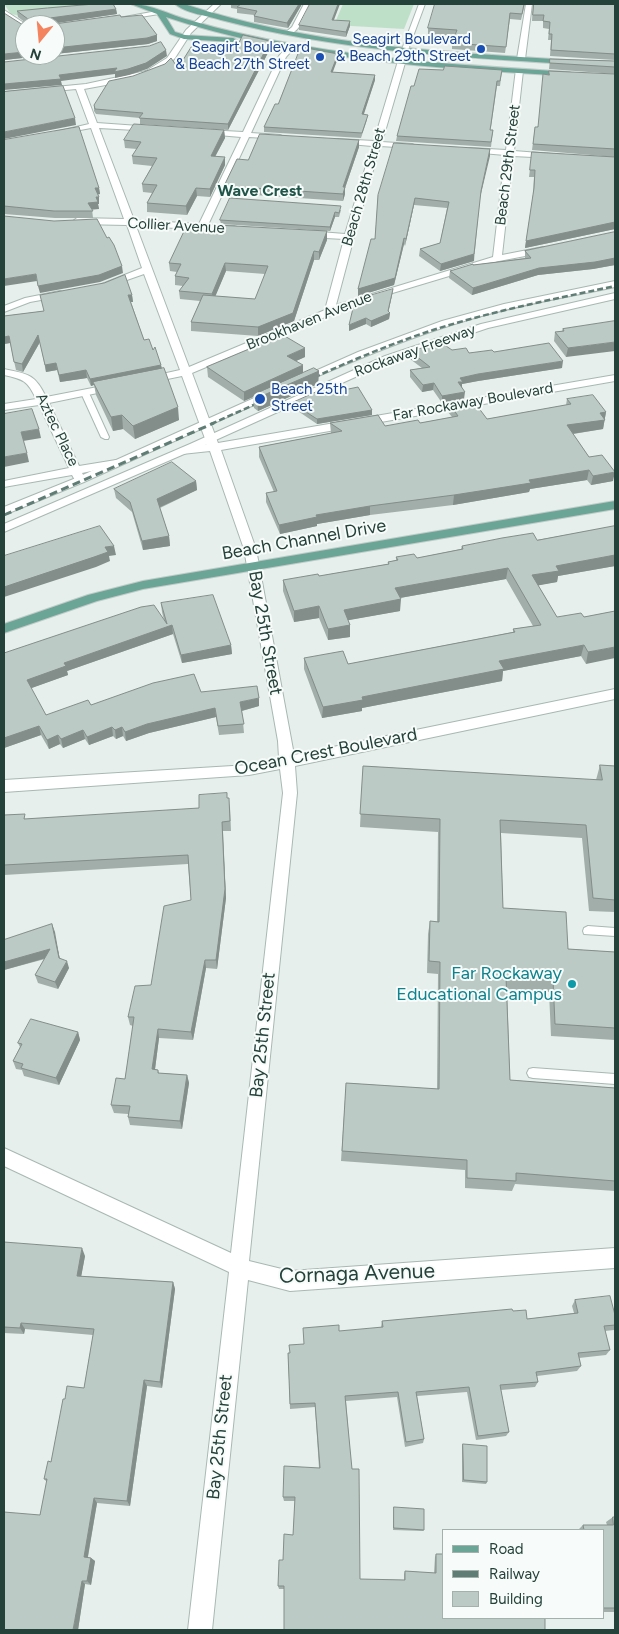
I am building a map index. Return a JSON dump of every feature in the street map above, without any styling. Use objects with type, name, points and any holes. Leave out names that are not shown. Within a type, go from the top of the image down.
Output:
[{"type":"main road","points":[[134,4],[197,24],[291,47],[401,63],[581,75]]},
{"type":"main road","points":[[178,4],[207,14],[288,33],[404,50],[574,62]]},
{"type":"main road","points":[[159,13],[172,32],[184,37],[254,39]]},
{"type":"main road","name":"Beach Channel Drive","points":[[4,629],[110,593],[143,585],[615,505]]},
{"type":"street","points":[[4,94],[79,86],[146,73],[163,66],[171,58],[184,37],[218,4]]},
{"type":"street","points":[[288,33],[295,28],[307,4]]},
{"type":"street","points":[[404,50],[422,4]]},
{"type":"street","points":[[521,59],[529,4]]},
{"type":"street","points":[[4,12],[15,20]]},
{"type":"street","points":[[113,19],[159,13]]},
{"type":"street","points":[[169,42],[184,37]]},
{"type":"street","points":[[202,227],[282,56],[291,47]]},
{"type":"street","points":[[166,50],[171,54],[171,58]]},
{"type":"street","name":"Beach 28th Street","points":[[330,311],[349,237],[401,63]]},
{"type":"street","name":"Beach 29th Street","points":[[496,259],[519,71]]},
{"type":"street","points":[[79,86],[212,443]]},
{"type":"street","points":[[50,134],[95,125],[160,130]]},
{"type":"street","points":[[197,132],[286,138]]},
{"type":"street","points":[[326,140],[426,147]]},
{"type":"street","points":[[462,150],[559,156]]},
{"type":"street","points":[[217,198],[228,198]]},
{"type":"street","points":[[345,206],[358,208]]},
{"type":"street","name":"Collier Avenue","points":[[64,222],[99,221],[240,229]]},
{"type":"street","points":[[296,234],[349,237]]},
{"type":"street","name":"Brookhaven Avenue","points":[[141,381],[186,372],[353,302],[496,259],[551,248]]},
{"type":"street","points":[[93,288],[146,270]]},
{"type":"street","name":"Rockaway Freeway","points":[[78,475],[116,463],[367,351],[442,324],[509,306],[615,284]]},
{"type":"street","points":[[4,309],[28,300],[67,293]]},
{"type":"street","name":"Rockaway Freeway","points":[[212,443],[361,369],[426,344],[505,320],[615,296]]},
{"type":"street","name":"Aztec Place","points":[[4,372],[22,376],[34,383],[78,475]]},
{"type":"street","name":"Far Rockaway Boulevard","points":[[4,528],[182,451],[212,443],[615,378]]},
{"type":"street","points":[[4,407],[123,385]]},
{"type":"street","name":"Bay 25th Street","points":[[200,1630],[290,793],[288,762],[250,549],[212,443]]},
{"type":"street","points":[[4,484],[78,475]]},
{"type":"street","points":[[4,511],[78,475]]},
{"type":"street","name":"Ocean Crest Boulevard","points":[[4,786],[249,770],[615,694]]},
{"type":"street","name":"Cornaga Avenue","points":[[4,1157],[239,1266],[267,1277],[290,1281],[615,1258]]},
{"type":"lane","points":[[85,393],[105,437]]},
{"type":"lane","points":[[588,931],[615,932]]},
{"type":"lane","points":[[533,1073],[615,1079]]},
{"type":"green space","points":[[4,4],[110,4],[115,6],[30,15],[11,14]]},
{"type":"green space","points":[[343,4],[414,4],[404,29],[334,25]]},
{"type":"building","points":[[95,4],[113,4],[116,9],[65,16],[22,15],[17,11]]},
{"type":"building","points":[[241,4],[299,4],[287,23],[254,16],[257,11],[237,7]]},
{"type":"building","points":[[310,4],[338,4],[332,20],[350,21],[346,32],[299,25]]},
{"type":"building","points":[[435,4],[524,4],[522,14],[510,13],[506,47],[452,43],[457,30],[428,28]]},
{"type":"building","points":[[534,4],[615,4],[615,54],[551,50],[552,34],[549,34],[550,22],[543,21],[544,15],[533,15]]},
{"type":"building","points":[[4,13],[15,20],[15,53],[4,54]]},
{"type":"building","points":[[120,15],[121,17],[142,15],[157,35],[147,38],[65,47],[65,22]]},
{"type":"building","points":[[243,35],[270,41],[228,124],[139,118],[143,113],[95,109],[94,105],[109,81],[133,76],[165,64],[171,58],[178,68],[193,44],[238,44]]},
{"type":"building","points":[[161,42],[166,50],[146,63],[114,72],[117,68],[59,75],[61,79],[4,84],[4,62],[15,61],[15,65],[65,65],[65,55],[149,46]]},
{"type":"building","points":[[301,47],[338,54],[331,72],[375,75],[362,114],[368,115],[362,133],[264,127],[275,104],[278,104]]},
{"type":"building","points":[[550,59],[615,61],[615,67],[550,63]]},
{"type":"building","points":[[445,66],[502,70],[500,81],[497,81],[490,130],[493,130],[491,142],[397,136],[411,86],[414,86],[419,69],[443,70]]},
{"type":"building","points":[[549,71],[615,74],[615,149],[533,144],[535,127],[538,127],[543,74],[549,75]]},
{"type":"building","points":[[63,86],[75,118],[4,132],[4,92]]},
{"type":"building","points":[[134,124],[224,130],[211,156],[225,157],[210,189],[196,188],[186,206],[147,203],[157,185],[142,184],[157,158],[132,156],[141,142],[124,140]]},
{"type":"building","points":[[79,127],[99,188],[95,188],[99,197],[96,197],[98,202],[88,203],[93,211],[54,211],[4,206],[4,140]]},
{"type":"building","points":[[260,134],[359,140],[343,187],[345,187],[343,194],[224,186],[237,159],[248,160]]},
{"type":"building","points":[[394,143],[490,149],[481,191],[474,254],[441,264],[420,249],[440,243],[449,202],[415,198],[395,278],[358,289],[371,239],[375,239],[378,195]]},
{"type":"building","points":[[532,152],[615,157],[615,222],[526,241],[534,188],[535,170],[530,170]]},
{"type":"building","points":[[230,198],[341,206],[339,213],[335,212],[330,227],[220,220]]},
{"type":"building","points":[[4,216],[54,221],[97,219],[107,238],[109,237],[114,245],[122,266],[99,275],[38,286],[36,274],[4,279]]},
{"type":"building","points":[[216,225],[327,231],[319,252],[314,251],[293,313],[258,327],[191,322],[203,295],[255,299],[268,266],[225,263],[212,294],[179,291],[189,278],[175,276],[181,264],[169,263],[186,227],[214,229]]},
{"type":"building","points":[[615,232],[615,258],[539,268],[473,288],[450,271],[473,264],[531,258],[525,251]]},
{"type":"building","points":[[125,275],[132,295],[128,295],[144,340],[149,339],[153,350],[155,347],[161,365],[90,379],[86,370],[59,375],[56,363],[45,365],[38,335],[22,364],[14,362],[9,336],[4,337],[4,316],[44,311],[40,295],[104,283]]},
{"type":"building","points":[[393,289],[388,311],[390,313],[371,321],[366,318],[349,325],[355,300]]},
{"type":"building","points":[[615,321],[615,342],[568,348],[555,332],[564,331],[563,329]]},
{"type":"building","points":[[283,335],[305,348],[287,356],[303,365],[244,392],[207,367]]},
{"type":"building","points":[[440,342],[452,350],[466,348],[469,353],[492,350],[494,352],[549,343],[563,361],[460,378],[463,382],[458,382],[465,392],[442,396],[434,383],[423,385],[410,370],[430,367],[411,352]]},
{"type":"building","points":[[164,368],[178,407],[133,426],[122,415],[111,417],[93,382]]},
{"type":"building","points":[[314,368],[319,371],[257,398],[253,395]]},
{"type":"building","points":[[330,386],[339,391],[358,387],[372,410],[317,419],[292,403]]},
{"type":"building","points":[[593,395],[606,412],[600,413],[605,420],[567,425],[589,457],[602,455],[615,472],[593,476],[589,470],[529,480],[531,483],[316,515],[317,517],[279,525],[266,493],[277,491],[259,447],[342,431],[330,423],[378,415],[385,426],[418,420],[420,423],[458,416],[449,403],[472,399],[487,419],[571,404],[567,399]]},
{"type":"building","points":[[32,409],[39,429],[21,432],[27,453],[4,457],[4,414]]},
{"type":"building","points":[[172,462],[196,481],[157,499],[169,536],[142,541],[130,502],[114,489]]},
{"type":"building","points":[[100,526],[114,546],[105,547],[108,552],[4,587],[4,556]]},
{"type":"building","points":[[615,526],[615,555],[556,566],[559,571],[532,575],[557,617],[581,613],[584,617],[615,611],[615,647],[588,652],[584,645],[499,661],[504,669],[362,697],[363,700],[323,707],[304,658],[343,651],[348,664],[515,632],[513,629],[541,625],[508,568],[395,588],[401,599],[344,610],[350,625],[328,629],[319,606],[294,611],[283,580],[389,564],[388,562],[398,560],[396,557],[414,554],[417,558],[463,549],[462,546],[502,538],[533,533],[537,540]]},
{"type":"building","points":[[213,595],[231,645],[181,655],[172,625],[64,663],[66,666],[27,680],[46,715],[88,700],[91,705],[153,683],[194,674],[201,692],[257,686],[259,698],[240,702],[244,724],[218,726],[215,708],[147,724],[125,732],[122,727],[115,730],[112,727],[87,737],[83,730],[61,739],[58,735],[47,740],[39,726],[4,738],[4,653],[141,607],[154,605],[167,624],[161,603]]},
{"type":"building","name":"Far Rockaway Educational Campus","points":[[600,765],[615,766],[615,900],[593,898],[586,825],[500,820],[503,908],[566,912],[568,949],[615,952],[615,1028],[555,1024],[553,980],[506,977],[510,1080],[615,1088],[615,1181],[516,1173],[516,1181],[467,1178],[467,1160],[342,1151],[346,1083],[439,1089],[440,962],[429,961],[430,921],[439,922],[440,819],[360,814],[363,766],[602,780]]},
{"type":"building","points":[[227,793],[230,821],[222,822],[225,889],[216,960],[205,960],[191,1032],[158,1029],[152,1069],[158,1070],[158,1073],[187,1075],[180,1121],[128,1117],[130,1106],[111,1105],[116,1078],[125,1079],[134,1017],[128,1017],[135,986],[151,985],[164,906],[191,900],[188,855],[4,865],[4,815],[25,814],[24,819],[199,808],[199,795]]},
{"type":"building","points":[[52,924],[59,958],[67,961],[55,982],[35,975],[50,949],[4,962],[4,940]]},
{"type":"building","points":[[31,1019],[78,1032],[56,1078],[21,1068],[23,1064],[13,1061],[22,1044],[18,1043]]},
{"type":"building","points":[[4,1242],[82,1248],[77,1276],[173,1282],[160,1382],[144,1380],[127,1501],[94,1498],[84,1557],[91,1558],[87,1581],[82,1581],[73,1630],[4,1630],[4,1512],[40,1515],[47,1479],[44,1479],[48,1461],[51,1462],[63,1399],[65,1399],[67,1386],[84,1388],[94,1329],[21,1323],[20,1328],[4,1327]]},
{"type":"building","points":[[610,1296],[615,1315],[615,1325],[604,1326],[610,1350],[578,1353],[581,1366],[536,1372],[538,1382],[500,1385],[509,1432],[478,1436],[469,1387],[416,1392],[424,1439],[406,1442],[398,1392],[345,1396],[352,1469],[359,1469],[360,1579],[405,1580],[405,1571],[436,1573],[436,1554],[442,1554],[442,1619],[545,1619],[545,1630],[284,1630],[284,1586],[278,1586],[279,1560],[283,1560],[284,1534],[293,1535],[295,1497],[283,1497],[284,1466],[320,1468],[315,1403],[290,1404],[289,1345],[304,1344],[303,1328],[339,1325],[339,1331],[383,1327],[382,1321],[512,1309],[513,1311],[526,1310],[527,1319],[578,1313],[575,1300]]},
{"type":"building","points":[[463,1444],[487,1446],[487,1482],[464,1480]]},
{"type":"building","points":[[394,1507],[424,1509],[424,1530],[394,1528]]},
{"type":"building","points":[[613,1517],[615,1517],[615,1608],[604,1608],[604,1529],[584,1529],[583,1525],[613,1525]]},
{"type":"railway","points":[[306,381],[401,341],[433,330],[501,311],[615,286]]},
{"type":"railway","points":[[211,424],[267,399]]},
{"type":"railway","points":[[4,515],[214,423]]},
{"type":"place","name":"Seagirt Boulevard & Beach 29th Street","points":[[481,49]]},
{"type":"place","name":"Seagirt Boulevard & Beach 27th Street","points":[[320,57]]},
{"type":"place","name":"Beach 25th Street","points":[[260,399]]},
{"type":"place","name":"Far Rockaway Educational Campus","points":[[572,984]]},
{"type":"district","name":"Wave Crest","points":[[260,191]]}]
